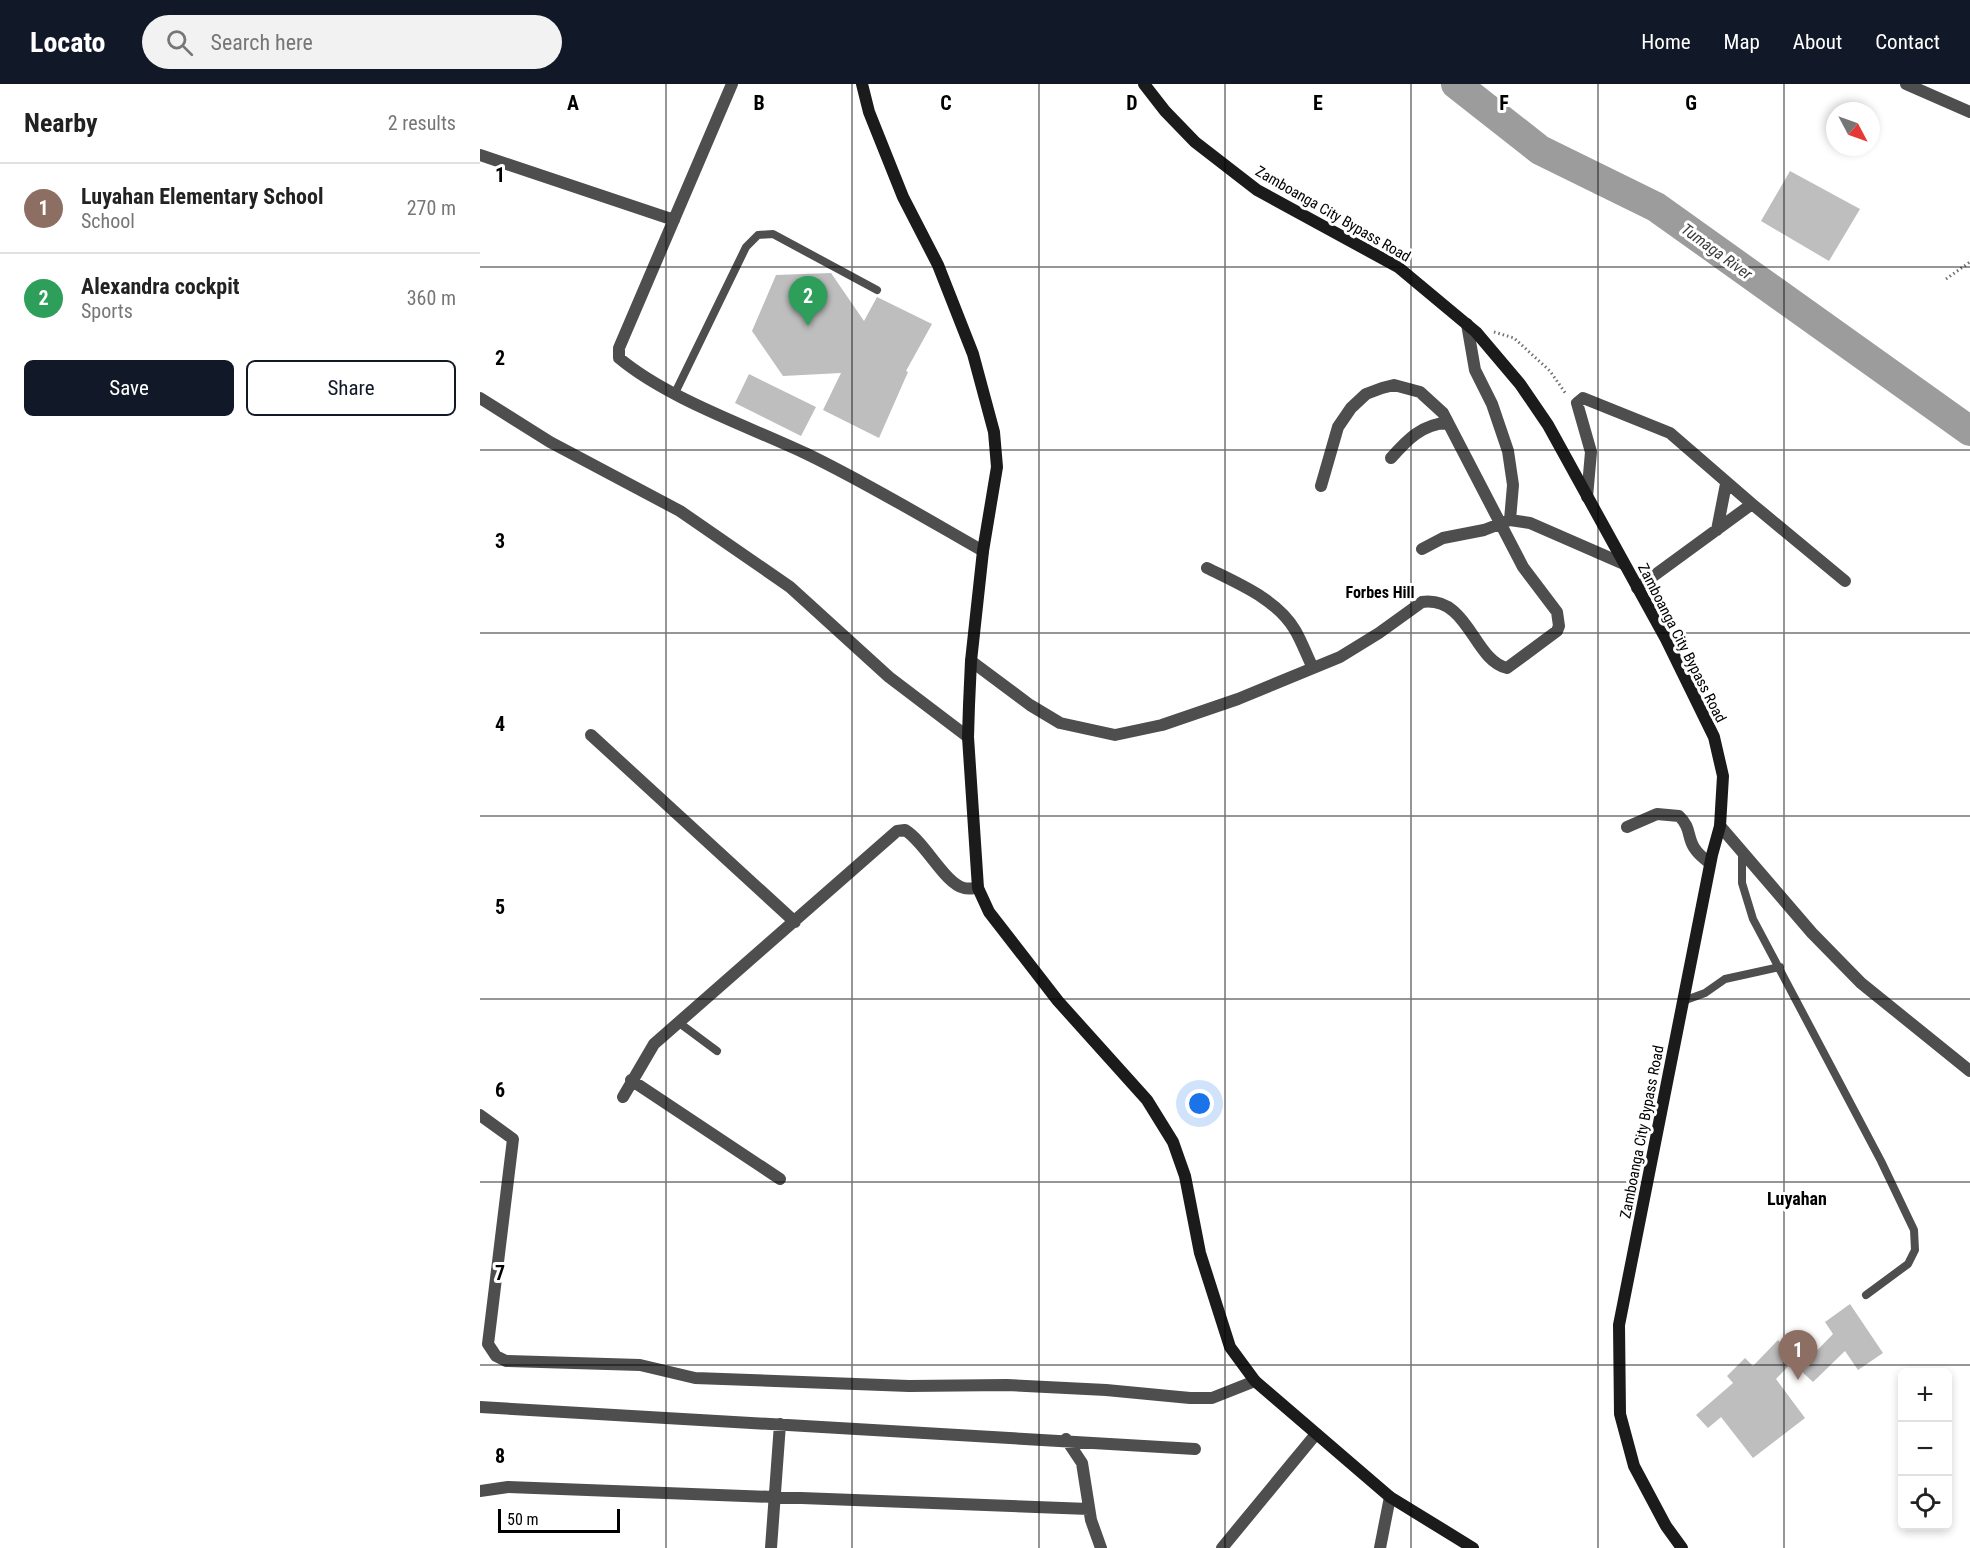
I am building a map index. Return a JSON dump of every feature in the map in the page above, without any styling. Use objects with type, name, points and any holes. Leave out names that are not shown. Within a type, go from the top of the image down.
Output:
[{"type":"main road","points":[[862,84],[869,112],[903,196],[938,265],[973,354],[986,395],[994,432],[997,467],[983,551],[971,661],[968,737],[978,888],[989,912],[1058,1000],[1146,1100],[1173,1142],[1185,1176],[1200,1253],[1230,1347],[1255,1381],[1390,1497],[1473,1548]]},
{"type":"main road","name":"Zamboanga City Bypass Road","points":[[1144,84],[1165,111],[1196,142],[1257,190],[1398,267],[1472,328],[1520,384],[1548,425],[1666,639],[1714,737],[1723,776],[1720,826],[1710,863],[1619,1325],[1620,1414],[1634,1466],[1666,1526],[1682,1548]]},
{"type":"street","points":[[732,84],[619,348],[619,358],[632,369],[675,393],[809,455],[910,508],[983,551]]},
{"type":"street","points":[[1906,84],[1970,112]]},
{"type":"street","points":[[480,155],[674,220]]},
{"type":"street","points":[[1472,328],[1475,370],[1492,404],[1508,451],[1513,485],[1505,523]]},
{"type":"street","points":[[971,661],[1030,705],[1060,723],[1089,732],[1115,735],[1172,722],[1313,669],[1340,657],[1422,602],[1444,604],[1457,614],[1495,662],[1503,667],[1513,666],[1551,637],[1559,626],[1557,612],[1523,567],[1505,523],[1447,423],[1433,402],[1420,392],[1394,385],[1366,394],[1351,408],[1338,427],[1321,486]]},
{"type":"street","points":[[480,398],[550,442],[689,517],[790,587],[889,677],[968,737]]},
{"type":"street","points":[[1587,497],[1591,452],[1576,403],[1583,398],[1670,433],[1726,484],[1845,581]]},
{"type":"street","points":[[1391,458],[1407,440],[1427,426],[1447,423]]},
{"type":"street","points":[[1717,530],[1726,484]]},
{"type":"street","points":[[1637,588],[1752,504]]},
{"type":"street","points":[[1422,549],[1443,538],[1505,523],[1530,523],[1624,564]]},
{"type":"street","points":[[1207,568],[1260,596],[1276,609],[1294,628],[1313,669]]},
{"type":"street","points":[[591,735],[795,922]]},
{"type":"street","points":[[1627,827],[1657,814],[1679,816],[1685,822],[1694,850],[1710,863]]},
{"type":"street","points":[[1720,826],[1812,933],[1862,983],[1970,1071]]},
{"type":"street","points":[[623,1097],[654,1044],[889,838],[902,830],[914,836],[954,883],[964,888],[978,888]]},
{"type":"street","points":[[631,1080],[780,1179]]},
{"type":"street","points":[[480,1115],[511,1135],[514,1147],[485,1324],[488,1344],[496,1356],[506,1361],[640,1365],[695,1378],[909,1386],[1007,1385],[1212,1398],[1255,1381]]},
{"type":"street","points":[[480,1407],[1066,1439],[1195,1449]]},
{"type":"street","points":[[771,1548],[780,1424]]},
{"type":"street","points":[[1222,1548],[1316,1434]]},
{"type":"street","points":[[1066,1439],[1082,1463],[1089,1509],[1101,1548]]},
{"type":"street","points":[[480,1491],[508,1487],[1089,1509]]},
{"type":"street","points":[[1380,1548],[1390,1497]]},
{"type":"lane","points":[[675,393],[746,247],[758,235],[773,234],[877,290]]},
{"type":"lane","points":[[1742,852],[1742,883],[1753,919],[1881,1161],[1914,1230],[1915,1250],[1908,1264],[1866,1295]]},
{"type":"lane","points":[[1683,1001],[1706,993],[1725,979],[1780,967]]},
{"type":"lane","points":[[678,1022],[717,1051]]},
{"type":"path","points":[[1946,279],[1970,262]]},
{"type":"path","points":[[1472,328],[1500,332],[1514,338],[1550,371],[1560,388],[1576,403]]},
{"type":"building","points":[[1790,171],[1860,209],[1829,261],[1761,221]]},
{"type":"building","points":[[831,273],[864,321],[877,297],[932,324],[906,371],[908,372],[879,438],[823,410],[841,373],[783,376],[752,331],[776,275]]},
{"type":"building","points":[[749,374],[816,407],[801,436],[735,403]]},
{"type":"building","points":[[1850,1304],[1883,1353],[1858,1370],[1845,1351],[1813,1382],[1799,1369],[1833,1334],[1825,1322]]},
{"type":"building","points":[[1778,1340],[1796,1358],[1776,1379],[1805,1418],[1753,1458],[1721,1417],[1708,1428],[1696,1415],[1733,1383],[1727,1376],[1745,1358],[1753,1366]]},
{"type":"waterway","name":"Tumaga River","points":[[1456,84],[1540,150],[1656,207],[1970,431]]},
{"type":"place","name":"Alexandra cockpit","points":[[808,326]]},
{"type":"place","name":"Luyahan Elementary School","points":[[1798,1380]]},
{"type":"district","name":"Forbes Hill","points":[[1380,592]]},
{"type":"district","name":"Luyahan","points":[[1797,1199]]}]
